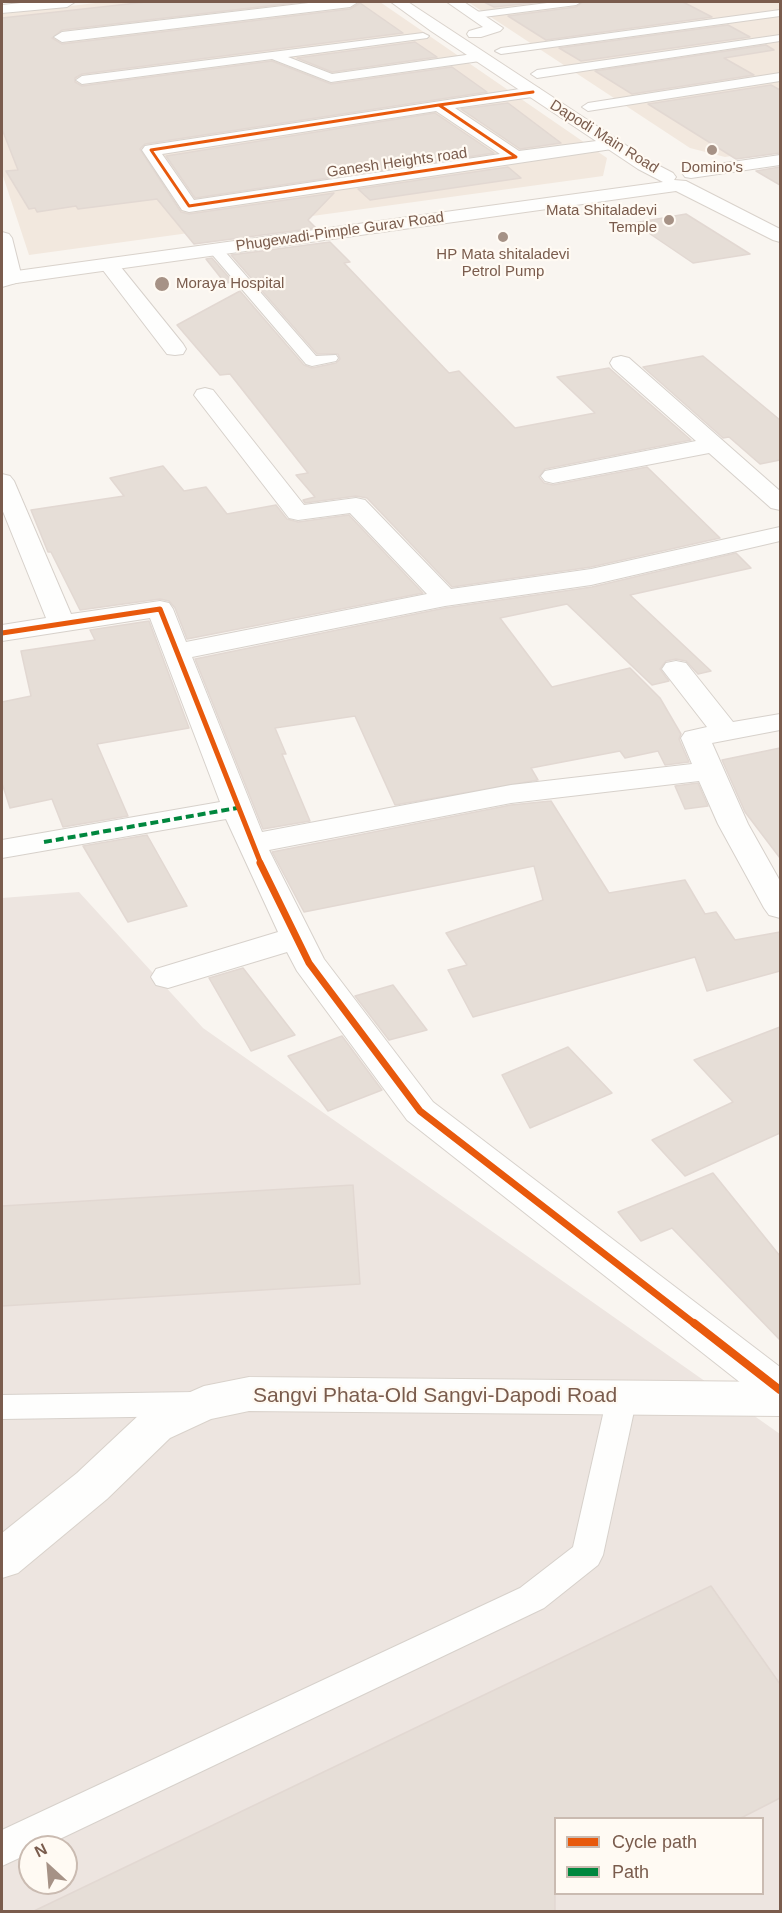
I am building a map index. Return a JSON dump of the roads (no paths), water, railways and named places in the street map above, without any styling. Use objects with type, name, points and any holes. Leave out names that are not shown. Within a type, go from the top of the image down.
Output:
[{"type":"street","points":[[2,9],[67,2]]},
{"type":"street","points":[[167,24],[155,12],[248,2]]},
{"type":"street","points":[[62,37],[350,2]]},
{"type":"street","points":[[392,5],[423,36],[495,28],[455,2]]},
{"type":"street","points":[[392,5],[462,32]]},
{"type":"street","points":[[186,21],[197,34]]},
{"type":"street","name":"Dapodi Main Road","points":[[462,32],[501,51],[555,86]]},
{"type":"street","name":"Dapodi Main Road","points":[[462,32],[480,57],[612,144],[780,217]]},
{"type":"street","points":[[439,105],[533,92]]},
{"type":"street","name":"Dapodi Main Road","points":[[571,96],[606,119]]},
{"type":"street","name":"Ganesh Heights road","points":[[439,105],[516,158],[189,206],[151,150],[439,105]]},
{"type":"street","points":[[516,158],[612,144]]},
{"type":"street","points":[[682,175],[780,160]]},
{"type":"street","points":[[682,175],[780,168]]},
{"type":"street","name":"Dapodi Main Road","points":[[682,175],[780,236]]},
{"type":"street","name":"Phugewadi-Pimple Gurav Road","points":[[5,275],[110,265],[682,175]]},
{"type":"street","name":"Phugewadi-Pimple Gurav Road","points":[[5,275],[436,215]]},
{"type":"street","points":[[2,238],[5,275]]},
{"type":"street","points":[[110,265],[175,349]]},
{"type":"street","points":[[621,363],[780,502]]},
{"type":"street","points":[[205,395],[298,513],[356,505],[445,598]]},
{"type":"street","points":[[552,476],[714,445]]},
{"type":"street","points":[[2,481],[62,624]]},
{"type":"street","points":[[177,651],[445,598],[591,577],[780,534]]},
{"type":"street","points":[[2,633],[160,609],[251,844],[296,938],[309,963],[420,1111],[780,1390]]},
{"type":"street","points":[[676,669],[726,732]]},
{"type":"street","points":[[780,722],[695,738],[733,824],[780,908]]},
{"type":"street","points":[[251,844],[511,794],[710,771]]},
{"type":"street","points":[[2,849],[237,808]]},
{"type":"street","points":[[168,977],[296,938]]},
{"type":"street","name":"Sangvi Phata-Old Sangvi-Dapodi Road","points":[[2,1559],[92,1486],[155,1426],[204,1403],[249,1394],[780,1399]]},
{"type":"lane","points":[[476,15],[576,2]]},
{"type":"lane","points":[[501,51],[780,13]]},
{"type":"lane","points":[[82,80],[423,36]]},
{"type":"lane","points":[[537,74],[780,38]]},
{"type":"lane","points":[[274,56],[331,78],[480,57]]},
{"type":"lane","points":[[588,107],[780,77]]},
{"type":"lane","points":[[224,248],[330,358],[312,361],[224,248]]},
{"type":"lane","points":[[2,1848],[532,1598],[587,1555],[622,1397]]},
{"type":"lane","points":[[2,1407],[204,1403]]},
{"type":"place","name":"Domino's","points":[[712,150]]},
{"type":"place","name":"Mata Shitaladevi Temple","points":[[669,220]]},
{"type":"place","name":"HP Mata shitaladevi Petrol Pump","points":[[503,237]]},
{"type":"place","name":"Moraya Hospital","points":[[162,284]]}]
